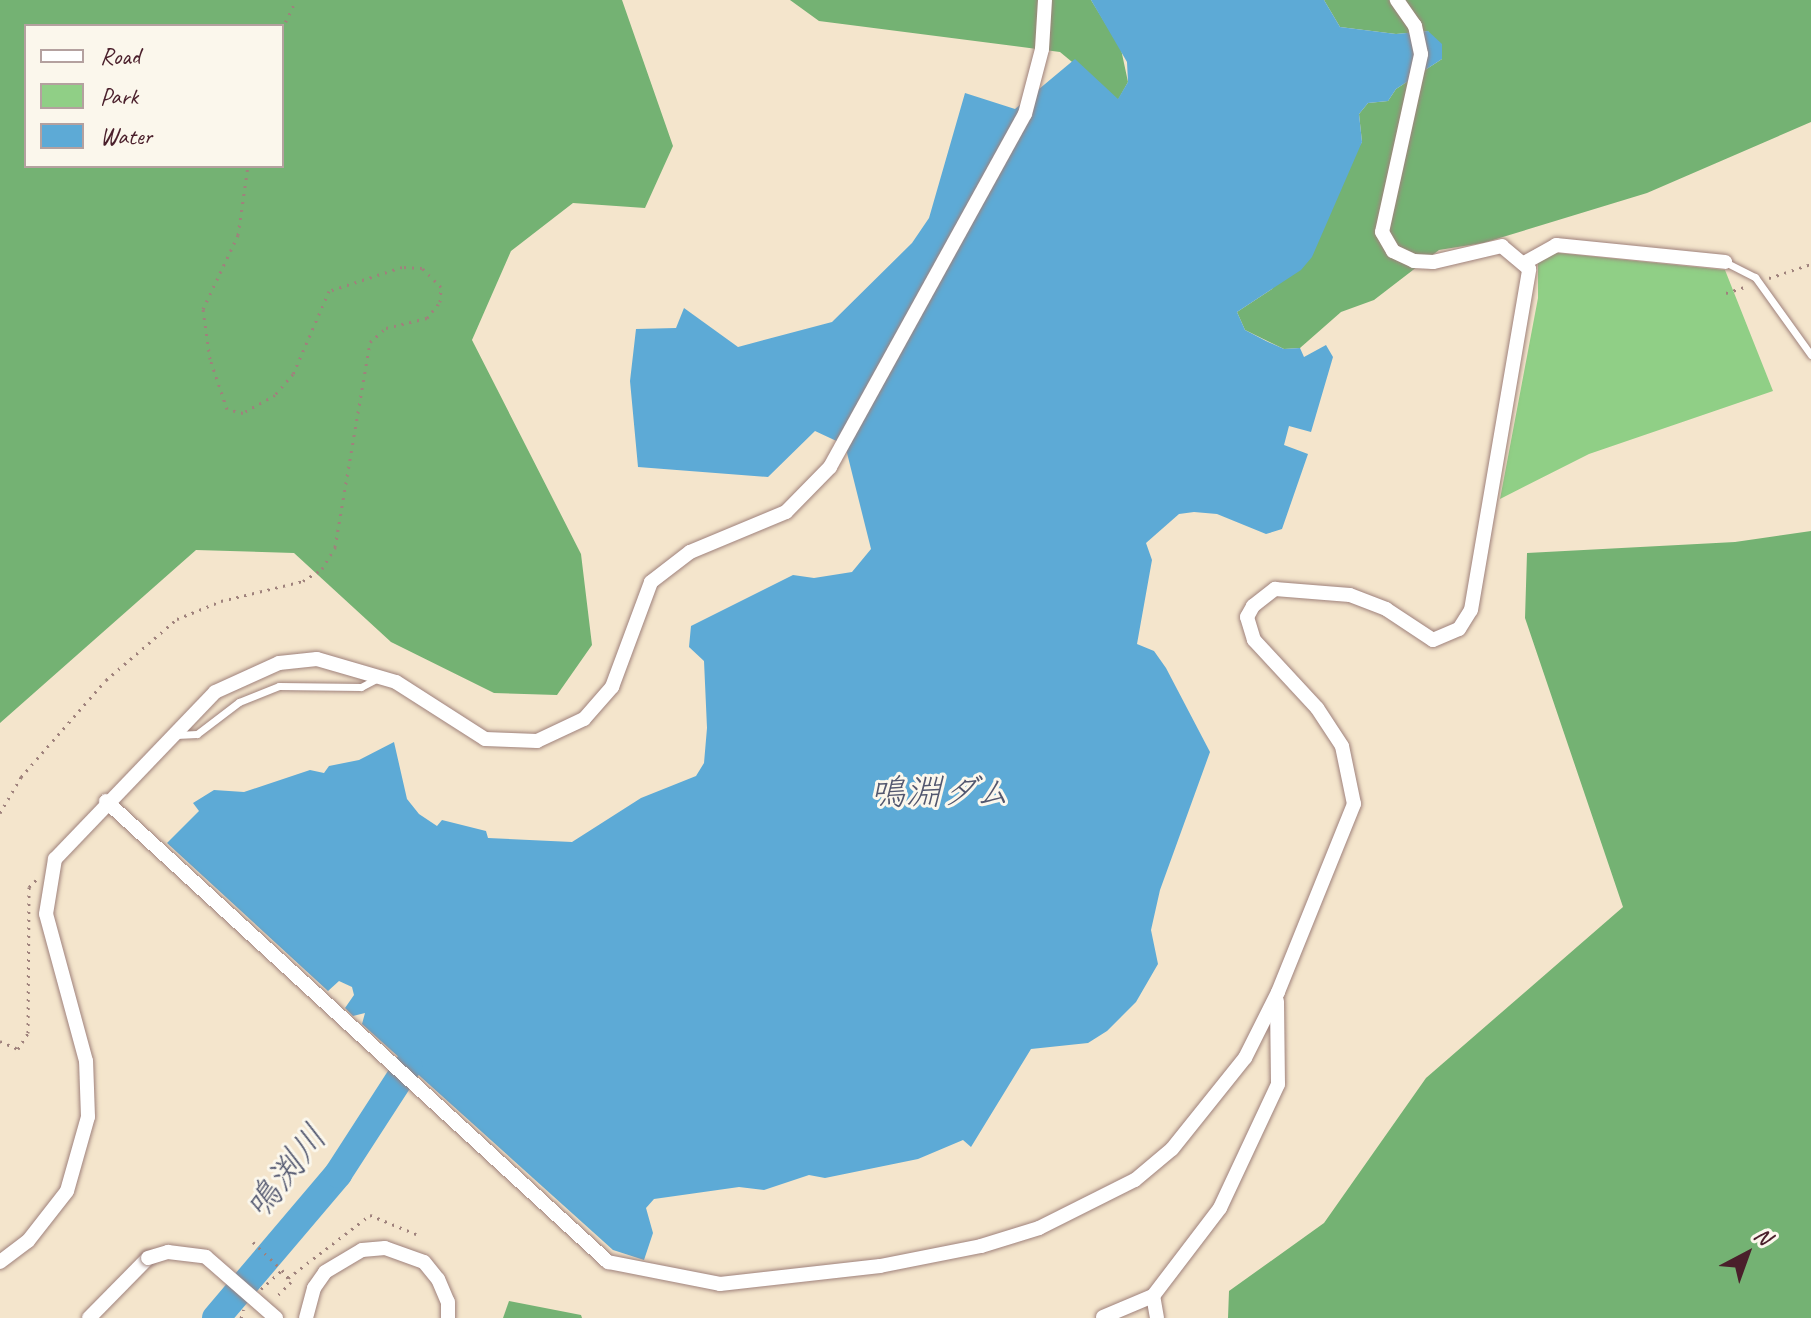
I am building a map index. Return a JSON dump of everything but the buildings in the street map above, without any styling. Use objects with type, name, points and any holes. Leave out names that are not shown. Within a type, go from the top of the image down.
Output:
[{"type":"street","points":[[106,801],[600,1257],[622,1267],[707,1282],[880,1266],[981,1246],[1094,1204],[1135,1180],[1181,1139],[1245,1058],[1278,992],[1354,804],[1349,766],[1331,726],[1254,640],[1247,617],[1262,596],[1275,589],[1350,595],[1386,609],[1433,640],[1459,629],[1471,610],[1525,309],[1529,269],[1502,246],[1489,246],[1433,262],[1414,261],[1393,251],[1382,232],[1421,54],[1415,26],[1397,0]]},
{"type":"street","points":[[0,1262],[38,1231],[67,1191],[88,1117],[86,1061],[46,914],[54,863],[106,801],[215,692],[279,663],[317,659],[380,677],[422,696],[485,739],[537,741],[584,719],[612,687],[651,582],[667,567],[786,512],[815,488],[1025,114],[1046,6]]},
{"type":"street","points":[[1524,263],[1556,245],[1725,262]]},
{"type":"street","points":[[1103,1317],[1153,1296],[1220,1208],[1278,1084],[1278,992]]},
{"type":"street","points":[[306,1318],[314,1288],[325,1272],[362,1250],[385,1248],[424,1262],[438,1279],[448,1302],[448,1318]]},
{"type":"street","points":[[89,1318],[148,1258],[178,1252],[206,1257],[276,1318]]},
{"type":"street","points":[[1153,1296],[1157,1318]]},
{"type":"lane","points":[[1725,262],[1755,277],[1811,355]]},
{"type":"lane","points":[[171,734],[197,734],[239,702],[279,686],[361,687],[380,677]]},
{"type":"path","points":[[284,25],[296,0]]},
{"type":"path","points":[[0,813],[21,777],[106,680],[177,619],[221,601],[303,581],[322,569],[335,547],[370,342],[386,328],[427,318],[440,302],[441,287],[422,268],[402,267],[329,291],[284,384],[262,405],[243,413],[227,409],[210,359],[203,309],[238,235],[248,168]]},
{"type":"path","points":[[1766,279],[1811,264]]},
{"type":"path","points":[[1726,293],[1751,285]]},
{"type":"path","points":[[0,1041],[18,1049],[28,1033],[29,887],[54,863]]},
{"type":"path","points":[[253,1242],[282,1270]]},
{"type":"green space","points":[[0,0],[622,0],[673,146],[645,208],[573,203],[511,251],[472,340],[581,554],[592,645],[557,695],[494,693],[391,642],[294,553],[196,550],[0,723]]},
{"type":"green space","points":[[790,0],[1091,0],[1121,49],[1128,82],[1118,100],[1060,52],[819,21]]},
{"type":"green space","points":[[1324,0],[1811,0],[1811,122],[1647,193],[1483,243],[1439,250],[1374,300],[1341,312],[1300,348],[1284,349],[1245,330],[1237,312],[1272,289],[1362,142],[1359,114],[1368,103],[1388,101],[1396,89],[1442,59],[1428,31],[1396,34],[1340,27]]},
{"type":"green space","points":[[1549,252],[1725,270],[1773,391],[1589,454],[1500,499],[1538,298],[1538,260]]},
{"type":"green space","points":[[1811,531],[1811,1318],[1228,1318],[1229,1291],[1324,1223],[1426,1078],[1623,907],[1525,618],[1527,553],[1735,542]]},
{"type":"green space","points":[[509,1301],[581,1315],[582,1318],[503,1318]]},
{"type":"water","name":"鳴淵ダム","points":[[1091,0],[1324,0],[1340,27],[1396,34],[1428,31],[1442,44],[1442,59],[1396,89],[1388,101],[1368,103],[1359,114],[1362,142],[1312,257],[1301,270],[1237,312],[1245,330],[1266,341],[1284,349],[1300,348],[1304,357],[1326,345],[1333,357],[1311,432],[1289,426],[1284,445],[1308,454],[1282,529],[1266,534],[1217,514],[1194,512],[1179,514],[1146,543],[1152,560],[1137,644],[1154,651],[1166,668],[1210,752],[1160,890],[1151,930],[1158,964],[1136,1002],[1107,1031],[1088,1043],[1031,1049],[971,1147],[963,1140],[918,1159],[825,1178],[809,1175],[764,1190],[739,1187],[654,1199],[646,1208],[653,1233],[644,1260],[613,1250],[362,1024],[365,1013],[353,1016],[345,1008],[354,995],[352,987],[339,981],[328,991],[167,843],[199,811],[193,803],[214,790],[244,792],[310,770],[324,773],[329,766],[359,760],[394,742],[407,799],[419,814],[437,826],[442,820],[486,831],[488,838],[572,842],[641,798],[696,776],[704,763],[707,728],[704,661],[689,647],[691,626],[793,575],[814,578],[852,572],[871,549],[845,445],[815,431],[768,477],[638,467],[630,381],[636,329],[676,328],[684,308],[738,347],[832,322],[912,243],[929,218],[965,93],[1015,109],[1075,59],[1118,99],[1128,82],[1127,62]]},
{"type":"waterway","name":"鳴渕川","points":[[216,1318],[338,1174],[408,1066]]}]
